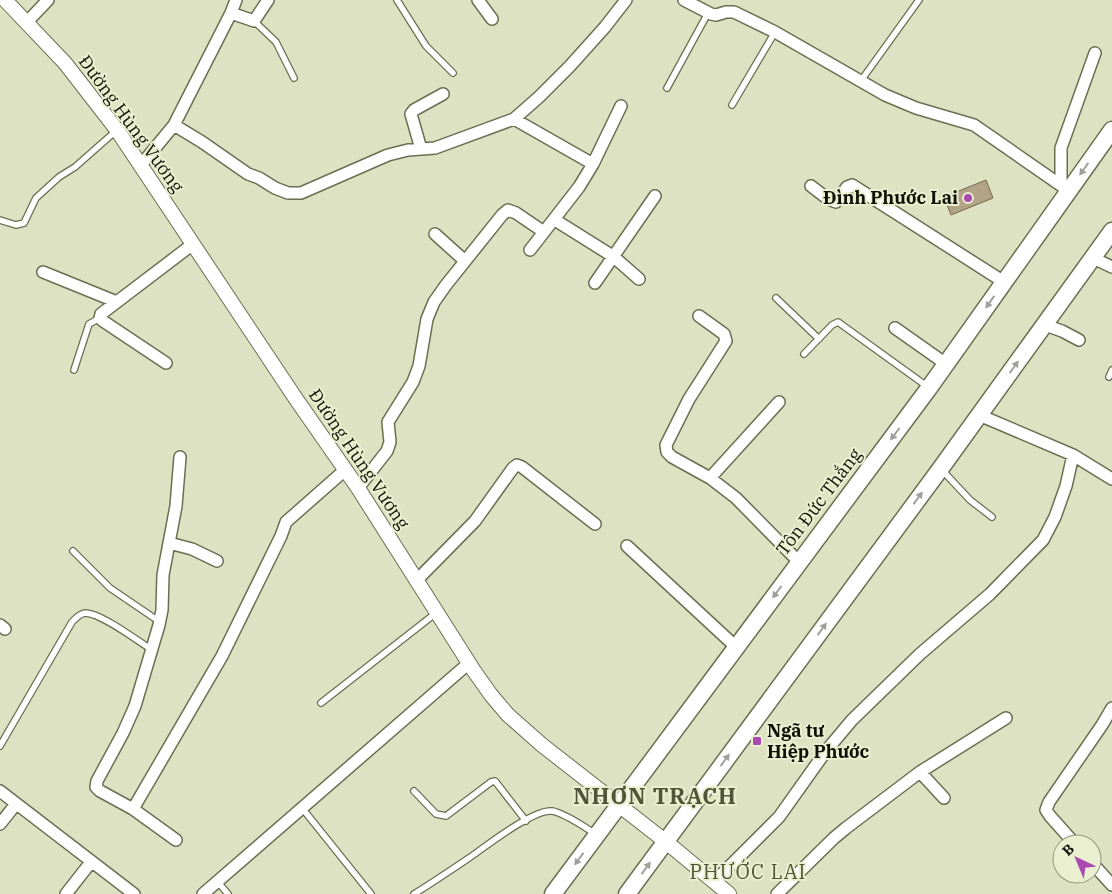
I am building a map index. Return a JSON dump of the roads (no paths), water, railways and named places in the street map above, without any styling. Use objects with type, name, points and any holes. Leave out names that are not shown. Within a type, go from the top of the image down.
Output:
[{"type":"main road","name":"Tôn Đức Thắng","points":[[553,894],[929,388],[1004,282],[1065,188],[1112,130]]},
{"type":"main road","points":[[627,894],[941,468],[1112,231]]},
{"type":"street","name":"Đường Hùng Vương","points":[[5,0],[65,63],[117,130],[296,399],[358,488],[436,613],[491,695],[508,715],[542,745],[665,841],[729,894]]},
{"type":"street","points":[[28,22],[48,0]]},
{"type":"street","points":[[141,165],[174,125],[236,0]]},
{"type":"street","points":[[231,13],[254,21],[268,0]]},
{"type":"street","points":[[478,0],[492,19]]},
{"type":"street","points":[[174,125],[202,142],[238,168],[260,178],[275,188],[294,194],[301,193],[388,155],[408,150],[435,148],[514,119],[533,104],[570,66],[626,0]]},
{"type":"street","points":[[684,0],[708,13],[716,15],[734,12],[775,32],[885,95],[916,108],[974,125],[1065,188]]},
{"type":"street","points":[[1065,188],[1061,148],[1095,54]]},
{"type":"street","points":[[421,149],[411,114],[414,110],[443,94]]},
{"type":"street","points":[[530,250],[579,187],[593,164],[621,106]]},
{"type":"street","points":[[514,119],[593,164]]},
{"type":"street","points":[[811,186],[828,199],[836,202],[847,187],[852,184],[1004,282]]},
{"type":"street","points":[[595,283],[655,196]]},
{"type":"street","points":[[358,488],[387,451],[390,442],[388,422],[413,382],[420,366],[427,319],[434,302],[502,215],[508,210],[516,213],[544,232]]},
{"type":"street","points":[[554,220],[614,257],[639,279]]},
{"type":"street","points":[[435,234],[465,261]]},
{"type":"street","points":[[166,363],[100,318],[102,314],[117,302],[193,244]]},
{"type":"street","points":[[1093,258],[1112,267]]},
{"type":"street","points":[[42,272],[117,302]]},
{"type":"street","points":[[699,316],[724,334],[726,341],[693,392],[666,445],[667,452],[672,457],[710,478],[747,508],[800,562]]},
{"type":"street","points":[[1045,324],[1079,340]]},
{"type":"street","points":[[896,328],[946,364]]},
{"type":"street","points":[[710,478],[779,402]]},
{"type":"street","points":[[979,414],[1073,455],[1112,479]]},
{"type":"street","points":[[714,882],[779,817],[826,751],[852,720],[920,654],[990,594],[1043,540],[1066,486],[1073,455]]},
{"type":"street","points":[[176,840],[133,809],[96,787],[97,781],[135,706],[160,622],[163,575],[176,506],[180,457]]},
{"type":"street","points":[[416,580],[475,521],[517,465],[548,486],[595,524]]},
{"type":"street","points":[[133,809],[222,656],[281,536],[286,522],[345,470]]},
{"type":"street","points":[[169,543],[192,548],[218,562]]},
{"type":"street","points":[[627,546],[736,647]]},
{"type":"street","points":[[203,894],[223,888],[302,808],[469,664]]},
{"type":"street","points":[[1066,834],[1046,810],[1049,802],[1112,708]]},
{"type":"street","points":[[777,894],[834,838],[920,772],[1006,718]]},
{"type":"street","points":[[920,772],[944,798]]},
{"type":"street","points":[[0,791],[134,894]]},
{"type":"street","points":[[0,824],[16,804]]},
{"type":"street","points":[[66,894],[91,862]]},
{"type":"street","points":[[1102,874],[1112,885],[1104,894]]},
{"type":"lane","points":[[397,0],[426,46],[453,73]]},
{"type":"lane","points":[[860,82],[919,0]]},
{"type":"lane","points":[[667,88],[708,13]]},
{"type":"lane","points":[[254,21],[281,48],[294,78]]},
{"type":"lane","points":[[732,105],[775,32]]},
{"type":"lane","points":[[0,220],[16,225],[24,223],[36,198],[117,130]]},
{"type":"lane","points":[[776,298],[819,339]]},
{"type":"lane","points":[[74,370],[89,324],[100,318]]},
{"type":"lane","points":[[804,354],[832,325],[838,322],[929,388]]},
{"type":"lane","points":[[1109,377],[1112,370]]},
{"type":"lane","points":[[941,468],[970,500],[992,517]]},
{"type":"lane","points":[[73,551],[110,588],[160,622]]},
{"type":"lane","points":[[0,746],[72,622],[78,615],[84,613],[93,614],[152,650]]},
{"type":"lane","points":[[321,703],[436,613]]},
{"type":"lane","points":[[414,791],[436,814],[446,816],[491,782],[495,781],[526,821]]},
{"type":"lane","points":[[302,808],[371,894]]},
{"type":"lane","points":[[414,894],[506,831],[543,812],[560,813],[597,834]]},
{"type":"place","name":"Đình Phước Lai","points":[[968,198]]},
{"type":"place","name":"Ngã tư Hiệp Phước","points":[[757,741]]},
{"type":"district","name":"NHƠN TRẠCH","points":[[655,796]]},
{"type":"district","name":"PHƯỚC LAI","points":[[748,872]]}]
